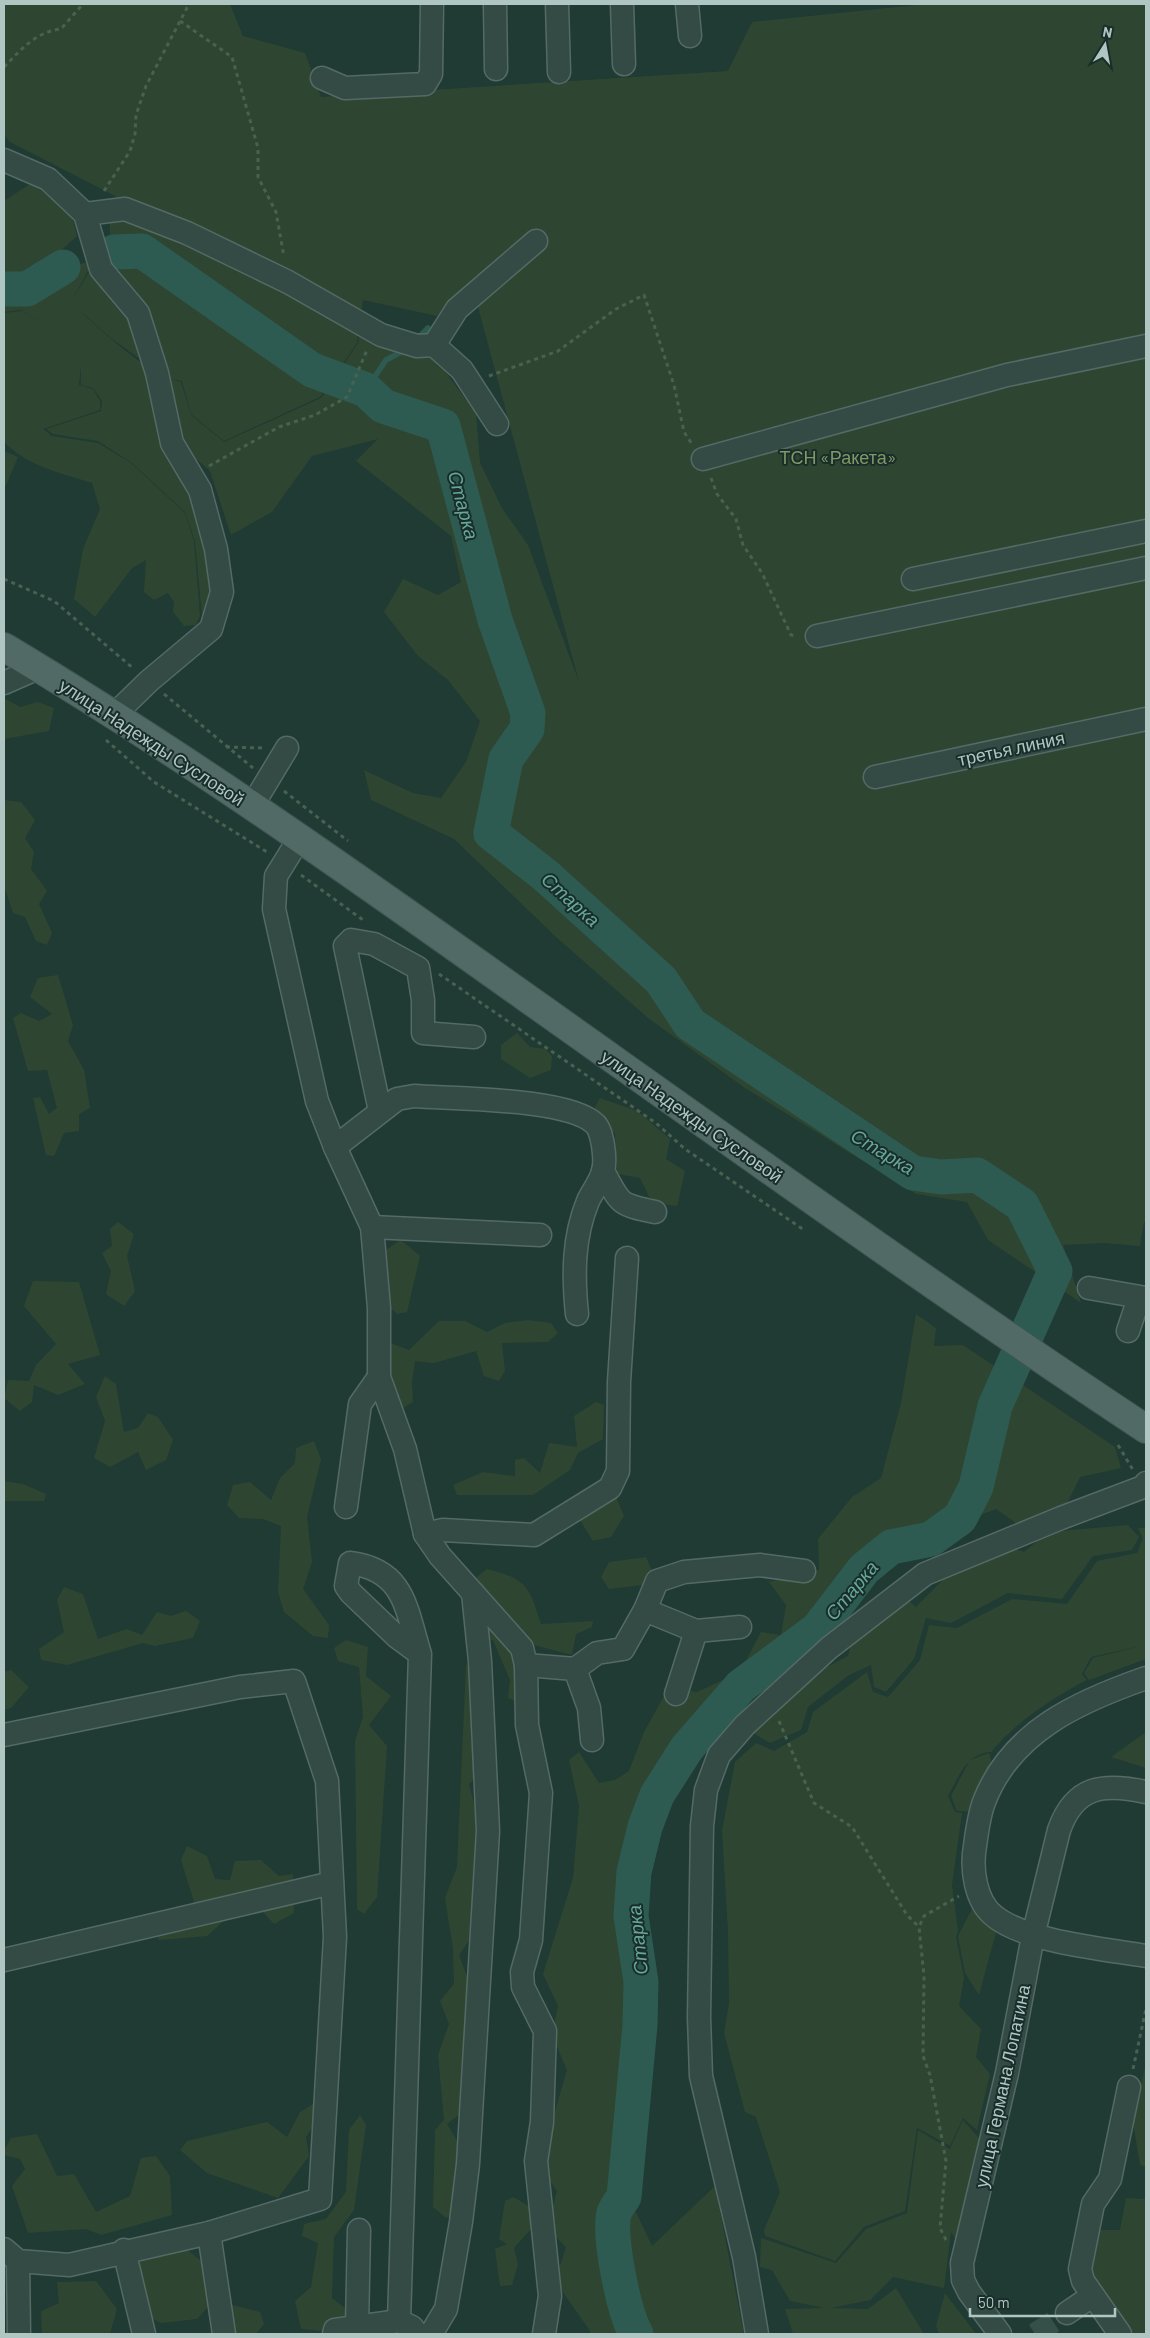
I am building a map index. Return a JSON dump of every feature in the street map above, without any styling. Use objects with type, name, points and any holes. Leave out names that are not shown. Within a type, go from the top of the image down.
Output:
[{"type":"main road","name":"улица Надежды Сусловой","points":[[4,647],[114,715],[252,806],[803,1194],[1146,1430]]},
{"type":"street","points":[[322,78],[345,88],[424,84],[431,74],[432,4]]},
{"type":"street","points":[[496,4],[496,69]]},
{"type":"street","points":[[557,4],[559,72]]},
{"type":"street","points":[[622,4],[624,64]]},
{"type":"street","points":[[687,4],[690,36]]},
{"type":"street","points":[[4,160],[48,179],[91,213],[101,269],[138,313],[157,373],[172,443],[200,490],[216,549],[222,592],[211,630],[149,681],[114,715]]},
{"type":"street","points":[[91,213],[125,209],[188,233],[288,282],[381,335],[417,346],[434,345],[462,370],[498,424]]},
{"type":"street","points":[[434,345],[457,309],[536,241]]},
{"type":"street","points":[[703,459],[1007,376],[1146,346]]},
{"type":"street","points":[[913,579],[1146,531]]},
{"type":"street","points":[[817,636],[1146,568]]},
{"type":"street","points":[[4,683],[38,668]]},
{"type":"street","name":"третья линия","points":[[875,777],[1146,719]]},
{"type":"street","points":[[252,806],[267,778],[287,748]]},
{"type":"street","points":[[299,839],[276,876],[274,909],[317,1102],[335,1147],[372,1227],[379,1308],[379,1377],[405,1450],[425,1534],[440,1556],[522,1648],[526,1665],[527,1725],[540,1793],[531,1940],[522,1972],[523,1987],[546,2031],[542,2122],[536,2161],[550,2296],[544,2334]]},
{"type":"street","points":[[380,1111],[344,946],[351,940],[374,944],[418,968],[424,1000],[423,1033],[474,1037]]},
{"type":"street","points":[[335,1147],[380,1111],[397,1100],[414,1096],[556,1106],[572,1111],[597,1125],[602,1137],[603,1171],[619,1201],[631,1207],[656,1212]]},
{"type":"street","points":[[577,1314],[573,1279],[581,1222],[588,1201],[603,1171]]},
{"type":"street","points":[[372,1227],[540,1235]]},
{"type":"street","points":[[425,1534],[443,1530],[534,1535],[610,1488],[618,1471],[619,1382],[627,1258]]},
{"type":"street","points":[[1089,1288],[1143,1298],[1128,1331]]},
{"type":"street","points":[[346,1507],[360,1404],[379,1377]]},
{"type":"street","points":[[757,2334],[744,2257],[701,2076],[699,1892],[706,1790],[719,1755],[771,1702],[829,1648],[925,1574],[1061,1518],[1143,1487],[1146,1484]]},
{"type":"street","points":[[526,1665],[575,1669],[597,1653],[623,1648],[645,1610],[657,1581],[684,1572],[760,1565],[804,1571]]},
{"type":"street","points":[[431,2334],[446,2309],[467,2174],[487,1841],[480,1661],[473,1593]]},
{"type":"street","points":[[645,1610],[696,1631],[740,1627]]},
{"type":"street","points":[[676,1694],[696,1631]]},
{"type":"street","points":[[334,2334],[335,2330],[357,2327],[408,2328],[420,1654]]},
{"type":"street","points":[[575,1669],[589,1708],[592,1740]]},
{"type":"street","points":[[1146,1678],[1078,1704],[1054,1719],[1008,1758],[996,1775],[983,1803],[974,1853],[974,1876],[980,1896],[993,1916],[1033,1936],[1146,1956]]},
{"type":"street","points":[[4,1735],[240,1687],[294,1682],[327,1781],[335,1937],[320,2199],[209,2233],[124,2250],[69,2265],[11,2255],[19,2334]]},
{"type":"street","name":"улица Германа Лопатина","points":[[1000,2334],[963,2280],[962,2263],[1007,2073],[1033,1936],[1059,1830],[1064,1816],[1072,1803],[1094,1789],[1112,1787],[1146,1792]]},
{"type":"street","points":[[4,1960],[332,1883]]},
{"type":"street","points":[[1120,2334],[1092,2296],[1083,2281],[1080,2269],[1093,2204],[1110,2179],[1129,2087]]},
{"type":"street","points":[[357,2327],[360,2230]]},
{"type":"street","points":[[209,2233],[224,2334]]},
{"type":"street","points":[[124,2250],[144,2334]]},
{"type":"street","points":[[1067,2313],[1092,2296]]},
{"type":"path","points":[[4,67],[32,39],[47,31],[61,29],[83,4]]},
{"type":"path","points":[[91,213],[130,150],[135,134],[136,115],[146,86],[189,4]]},
{"type":"path","points":[[180,21],[232,57],[258,148],[258,177],[276,212],[288,282]]},
{"type":"path","points":[[470,382],[558,351],[616,309],[644,295],[674,385],[684,432],[703,459],[718,494],[736,519],[743,545],[762,573],[791,636],[817,636]]},
{"type":"path","points":[[196,483],[208,467],[279,427],[315,415],[347,397],[360,371]]},
{"type":"path","points":[[4,578],[54,601],[226,747],[354,845]]},
{"type":"path","points":[[226,747],[287,748]]},
{"type":"path","points":[[771,1702],[814,1802],[852,1827],[907,1915],[919,1927]]},
{"type":"path","points":[[949,2246],[940,2228],[946,2161],[930,2075],[922,2056],[924,1976],[919,1927],[924,1916],[960,1895]]},
{"type":"path","points":[[1129,2087],[1146,2009]]},
{"type":"green space","name":"ТСН «Ракета»","points":[[4,4],[230,4],[243,36],[305,53],[321,97],[728,71],[752,22],[926,4],[1146,4],[1146,1222],[1144,1222],[1140,1246],[1105,1243],[1063,1245],[1081,1303],[988,1240],[967,1202],[916,1194],[745,1088],[648,1018],[555,936],[454,839],[371,800],[364,770],[413,793],[441,798],[466,762],[480,721],[448,680],[418,656],[384,612],[403,579],[438,595],[461,582],[451,536],[356,461],[378,439],[312,456],[272,512],[231,535],[210,471],[187,451],[219,592],[206,622],[202,616],[195,541],[185,512],[132,463],[98,441],[53,434],[46,429],[101,411],[102,401],[93,388],[81,385],[81,365],[79,385],[93,389],[100,401],[100,410],[43,429],[52,436],[98,443],[131,463],[185,513],[194,541],[200,616],[196,625],[184,626],[173,612],[174,602],[168,593],[154,600],[144,592],[146,560],[132,568],[95,617],[74,599],[83,549],[100,509],[92,483],[34,463],[4,442],[4,313],[21,311],[47,325],[20,310],[4,312],[4,291],[27,291],[64,269],[94,260],[72,300],[110,238],[110,224],[121,199],[10,142],[4,135]],"holes":[[[471,281],[579,682],[528,545],[502,508],[480,463],[476,413],[444,370],[434,364],[445,369],[431,350],[361,326],[358,343],[321,398],[224,442],[191,415],[181,382],[172,379],[182,381],[191,414],[224,441],[320,397],[357,343],[363,300],[437,316]],[[70,302],[112,339],[163,375],[152,370],[122,348]]]},
{"type":"green space","points":[[36,180],[71,212],[77,236],[25,282],[4,286],[4,201]]},
{"type":"green space","points":[[4,451],[18,457],[4,490]]},
{"type":"green space","points":[[4,698],[20,707],[38,702],[54,708],[49,731],[4,739]]},
{"type":"green space","points":[[4,800],[21,802],[35,820],[25,838],[34,852],[31,869],[47,891],[39,904],[52,933],[47,945],[36,941],[25,917],[13,913],[4,885]]},
{"type":"green space","points":[[58,975],[73,1025],[68,1041],[84,1070],[90,1108],[79,1114],[79,1131],[64,1133],[54,1156],[46,1155],[33,1098],[40,1097],[49,1114],[57,1108],[47,1070],[28,1071],[13,1018],[21,1013],[39,1021],[52,1014],[30,997],[38,978]]},
{"type":"green space","points":[[517,1033],[530,1047],[545,1049],[552,1056],[551,1070],[530,1078],[501,1059],[501,1045]]},
{"type":"green space","points":[[600,1098],[637,1111],[670,1139],[666,1159],[685,1171],[677,1206],[652,1203],[640,1178],[617,1174],[615,1134],[594,1109]]},
{"type":"green space","points":[[118,1222],[134,1234],[127,1256],[135,1291],[124,1306],[106,1294],[111,1271],[102,1253],[112,1246],[110,1229]]},
{"type":"green space","points":[[401,1240],[420,1256],[407,1312],[397,1314],[385,1302],[383,1252]]},
{"type":"green space","points":[[33,1281],[79,1282],[100,1355],[68,1364],[85,1384],[58,1395],[34,1385],[32,1402],[20,1411],[4,1398],[8,1380],[29,1381],[36,1365],[56,1344],[24,1306]]},
{"type":"green space","points":[[916,1314],[936,1328],[934,1346],[963,1345],[1115,1447],[1121,1468],[1080,1477],[1067,1504],[1019,1525],[996,1509],[965,1521],[873,1578],[806,1632],[769,1656],[710,1732],[677,1780],[664,1812],[657,1845],[637,1900],[655,2018],[636,2173],[635,2210],[652,2246],[715,2186],[744,2334],[590,2334],[590,2331],[555,2281],[566,2247],[547,2228],[557,2191],[539,2166],[567,2070],[552,2035],[558,2006],[543,1974],[573,1878],[579,1806],[569,1760],[579,1752],[599,1783],[615,1780],[629,1771],[644,1732],[669,1687],[697,1692],[740,1672],[761,1632],[781,1635],[786,1605],[769,1582],[819,1570],[818,1539],[852,1497],[881,1478],[901,1403]]},
{"type":"green space","points":[[528,1320],[551,1323],[558,1333],[548,1342],[502,1343],[505,1371],[499,1381],[484,1376],[476,1351],[434,1363],[415,1361],[412,1383],[413,1402],[400,1410],[385,1401],[392,1376],[383,1359],[385,1341],[409,1350],[439,1321],[465,1321],[487,1332],[505,1323]]},
{"type":"green space","points":[[105,1376],[116,1384],[124,1432],[138,1428],[148,1413],[158,1417],[173,1440],[166,1460],[146,1470],[138,1452],[110,1467],[94,1458],[105,1421],[96,1397]]},
{"type":"green space","points":[[596,1402],[604,1405],[603,1439],[578,1453],[570,1470],[533,1495],[457,1495],[453,1485],[483,1472],[515,1476],[515,1460],[524,1458],[540,1473],[549,1443],[577,1447],[574,1416]]},
{"type":"green space","points":[[314,1441],[321,1459],[307,1517],[312,1562],[303,1589],[329,1625],[328,1638],[313,1636],[284,1612],[278,1592],[281,1526],[263,1519],[239,1518],[227,1505],[233,1485],[250,1482],[271,1500],[280,1478],[295,1463],[296,1448]]},
{"type":"green space","points":[[4,1481],[23,1484],[46,1494],[44,1501],[4,1501]]},
{"type":"green space","points":[[614,1492],[624,1516],[611,1537],[593,1541],[580,1520]]},
{"type":"green space","points":[[1128,1525],[1139,1537],[1132,1550],[1093,1556],[1062,1599],[1008,1593],[951,1623],[926,1618],[914,1659],[886,1692],[874,1687],[871,1665],[849,1675],[808,1707],[801,1730],[770,1743],[750,1731],[758,1707],[777,1711],[785,1682],[807,1665],[823,1669],[848,1656],[856,1625],[902,1595],[916,1607],[972,1551],[1004,1545],[1024,1552],[1048,1532]]},
{"type":"green space","points":[[1138,1528],[1146,1528],[1146,1659],[1089,1680],[1084,1673],[1093,1658],[1141,1646],[1091,1657],[1082,1674],[1087,1680],[1023,1721],[991,1752],[982,1753],[969,1761],[948,1796],[955,1812],[962,1813],[952,1885],[958,1931],[956,1938],[964,1978],[959,2006],[981,2029],[976,2057],[990,2074],[977,2130],[963,2118],[950,2146],[917,2128],[905,2211],[864,2227],[835,2261],[765,2236],[764,2230],[780,2192],[756,2117],[745,2112],[724,2033],[729,2004],[728,1931],[722,1831],[735,1762],[756,1743],[774,1751],[807,1732],[813,1712],[867,1672],[873,1692],[888,1697],[920,1660],[929,1625],[957,1628],[1012,1599],[1067,1604],[1097,1561],[1137,1553],[1143,1538]]},
{"type":"green space","points":[[646,1557],[653,1573],[643,1585],[609,1589],[601,1577],[609,1562]]},
{"type":"green space","points":[[487,1569],[511,1576],[524,1586],[533,1601],[541,1624],[593,1621],[592,1627],[576,1634],[572,1655],[526,1643],[518,1702],[508,1698],[510,1680],[493,1640],[472,1640],[473,1580]]},
{"type":"green space","points":[[64,1587],[83,1594],[98,1639],[127,1629],[142,1635],[157,1612],[171,1616],[186,1611],[200,1621],[193,1638],[155,1646],[143,1643],[67,1665],[41,1660],[39,1649],[64,1632],[57,1600]]},
{"type":"green space","points":[[346,1640],[368,1647],[366,1676],[391,1696],[369,1725],[387,1746],[377,1897],[364,1914],[357,1909],[355,1741],[363,1717],[359,1667],[338,1661],[334,1648]]},
{"type":"green space","points":[[466,1664],[475,1672],[470,1704],[476,1715],[480,1773],[469,1784],[480,1826],[472,1936],[459,1955],[471,1987],[460,2114],[447,2124],[459,2144],[455,2214],[446,2218],[433,2207],[435,2130],[444,2120],[438,2055],[449,2024],[440,2001],[454,1984],[453,1949],[445,1898],[457,1867]]},
{"type":"green space","points":[[11,1670],[29,1687],[11,1708],[4,1710],[4,1672]]},
{"type":"green space","points":[[1146,1732],[1146,1768],[1111,1757]]},
{"type":"green space","points":[[989,1753],[994,1772],[977,1812],[957,1811],[951,1796],[970,1760]]},
{"type":"green space","points":[[187,1846],[207,1856],[215,1879],[230,1880],[235,1861],[261,1860],[279,1876],[293,1874],[294,1913],[274,1924],[261,1910],[225,1920],[207,1936],[159,1940],[152,1921],[194,1902],[181,1860]]},
{"type":"green space","points":[[991,1905],[998,1925],[979,1995],[965,1973],[958,1936],[972,1909]]},
{"type":"green space","points":[[1146,2063],[1146,2167],[1140,2165],[1133,2122]]},
{"type":"green space","points":[[313,2104],[320,2116],[306,2137],[309,2156],[278,2198],[207,2173],[180,2150],[187,2141],[267,2122],[287,2137],[300,2112]]},
{"type":"green space","points":[[360,2115],[366,2125],[354,2210],[334,2237],[332,2298],[355,2316],[344,2333],[301,2329],[295,2301],[311,2287],[318,2243],[302,2236],[304,2224],[326,2219],[346,2192],[349,2130]]},
{"type":"green space","points":[[963,2120],[986,2146],[970,2262],[951,2232],[944,2288],[893,2277],[870,2300],[831,2308],[868,2309],[896,2288],[924,2334],[793,2334],[785,2309],[824,2308],[790,2301],[772,2270],[760,2267],[761,2238],[836,2263],[866,2229],[907,2213],[918,2130],[950,2149]]},
{"type":"green space","points":[[37,2134],[57,2176],[74,2174],[96,2212],[130,2196],[141,2158],[156,2156],[170,2176],[172,2215],[101,2235],[86,2229],[28,2233],[12,2186],[25,2169],[20,2159],[4,2155],[4,2151],[11,2138]]},
{"type":"green space","points":[[513,2197],[529,2206],[531,2229],[514,2248],[518,2265],[512,2285],[500,2286],[495,2249],[507,2244],[499,2239],[505,2201]]},
{"type":"green space","points":[[1126,2198],[1146,2199],[1146,2334],[1126,2332],[1086,2275],[1094,2230],[1120,2230]]},
{"type":"green space","points":[[185,2248],[206,2265],[211,2304],[197,2319],[161,2323],[146,2316],[137,2269],[144,2256]]},
{"type":"green space","points":[[96,2281],[117,2309],[110,2334],[42,2334],[41,2311],[59,2303],[57,2282]]},
{"type":"green space","points":[[945,2293],[976,2334],[939,2334],[936,2326]]},
{"type":"green space","points":[[232,2305],[260,2312],[264,2324],[256,2334],[229,2334],[218,2327]]},
{"type":"waterway","name":"Старка","points":[[114,252],[142,251],[312,370],[366,390],[383,406],[443,426],[495,620],[528,713],[527,729],[506,759],[491,833],[545,875],[661,980],[690,1024],[913,1173],[941,1177],[977,1175],[1022,1205],[1055,1271],[995,1406],[976,1487],[960,1518],[931,1539],[891,1547],[864,1569],[818,1629],[741,1686],[687,1748],[657,1795],[645,1827],[634,1872],[631,1916],[641,1982],[640,2025],[624,2197],[614,2213],[613,2224],[618,2274],[631,2324],[636,2334]]},
{"type":"waterway","name":"Старка","points":[[4,289],[27,289],[63,267]]},
{"type":"waterway","points":[[417,339],[428,328]]},
{"type":"waterway","points":[[366,390],[386,360],[407,349]]},
{"type":"tunnel","points":[[1035,2334],[1067,2313]]}]
